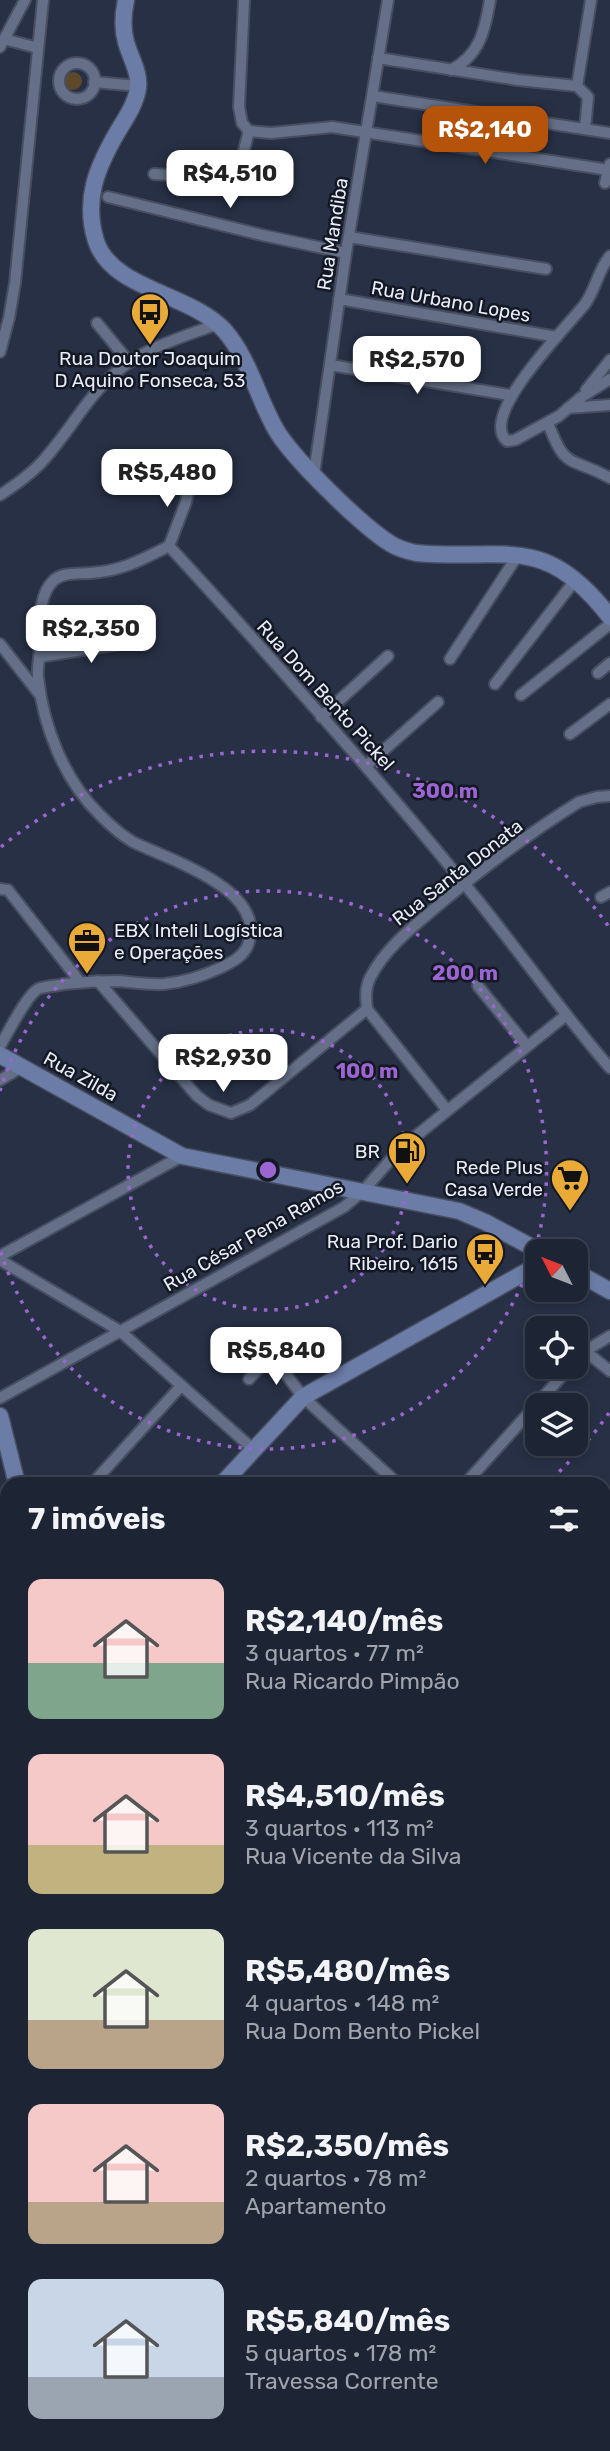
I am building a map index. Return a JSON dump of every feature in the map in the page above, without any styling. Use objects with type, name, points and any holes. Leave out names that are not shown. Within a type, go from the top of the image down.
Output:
[{"type":"street","points":[[25,0],[2,43],[38,48]]},
{"type":"street","points":[[0,352],[15,283],[43,0]]},
{"type":"street","points":[[126,0],[124,30],[138,86],[135,100],[110,145],[91,192],[90,209],[97,243],[108,262],[116,270],[187,304],[218,324],[246,364],[277,433],[314,474],[382,538],[403,550],[438,555],[518,555],[552,563],[576,579],[610,617]]},
{"type":"street","points":[[244,0],[239,107],[243,123],[249,131],[271,133],[323,127],[366,131],[609,167],[605,183]]},
{"type":"street","name":"Rua Mandiba","points":[[314,474],[346,253],[388,0]]},
{"type":"street","points":[[451,70],[463,64],[477,47],[490,0]]},
{"type":"street","points":[[578,86],[591,0]]},
{"type":"street","points":[[378,58],[578,86],[589,97],[585,129]]},
{"type":"street","points":[[79,64],[92,72],[94,82],[87,96],[72,98],[61,89],[59,78],[69,66],[79,64]]},
{"type":"street","points":[[36,75],[59,78]]},
{"type":"street","points":[[94,82],[138,86]]},
{"type":"street","points":[[373,96],[610,133]]},
{"type":"street","points":[[154,173],[225,179],[230,177],[236,170],[249,131]]},
{"type":"street","points":[[108,197],[346,253]]},
{"type":"street","points":[[349,237],[546,269]]},
{"type":"street","points":[[610,256],[586,303],[510,395],[500,431],[503,438],[511,441],[548,423],[610,379]]},
{"type":"street","name":"Rua Urbano Lopes","points":[[339,299],[557,337]]},
{"type":"street","points":[[97,323],[129,362]]},
{"type":"street","points":[[0,495],[41,463],[91,398],[129,362],[160,345],[218,324]]},
{"type":"street","points":[[580,398],[610,360]]},
{"type":"street","points":[[330,365],[510,395]]},
{"type":"street","points":[[568,408],[610,405]]},
{"type":"street","points":[[548,423],[556,447],[567,458],[610,478]]},
{"type":"street","points":[[0,1046],[35,991],[98,981],[164,984],[209,973],[243,954],[251,930],[249,915],[231,894],[188,866],[131,841],[87,802],[65,768],[58,751],[38,675],[42,602],[56,579],[65,574],[118,570],[169,546],[187,502],[191,478]]},
{"type":"street","name":"Rua Dom Bento Pickel","points":[[169,546],[366,766],[464,883],[565,1016],[610,1068]]},
{"type":"street","points":[[450,659],[518,555]]},
{"type":"street","points":[[495,684],[576,579]]},
{"type":"street","points":[[521,695],[610,624]]},
{"type":"street","points":[[40,657],[138,642]]},
{"type":"street","points":[[0,644],[42,697]]},
{"type":"street","points":[[321,717],[388,656]]},
{"type":"street","points":[[598,673],[610,663]]},
{"type":"street","points":[[366,766],[438,702]]},
{"type":"street","points":[[570,734],[610,704]]},
{"type":"street","name":"Rua Santa Donata","points":[[367,1009],[368,981],[379,962],[420,920],[464,883],[579,802],[610,796]]},
{"type":"street","points":[[0,889],[8,890],[80,982]]},
{"type":"street","points":[[98,981],[197,1096],[209,1105],[230,1113],[250,1105],[367,1009],[447,1110]]},
{"type":"street","points":[[478,986],[527,1046]]},
{"type":"street","name":"Rua César Pena Ramos","points":[[0,1398],[334,1213],[363,1191],[401,1148],[565,1016]]},
{"type":"street","name":"Rua Zilda","points":[[0,1055],[182,1156],[459,1211],[525,1243]]},
{"type":"street","points":[[0,1080],[22,1067]]},
{"type":"street","points":[[182,1156],[0,1258],[120,1331],[253,1449]]},
{"type":"street","points":[[228,1477],[303,1397],[525,1272]]},
{"type":"street","points":[[588,1279],[610,1291]]},
{"type":"street","points":[[588,1349],[610,1336]]},
{"type":"street","points":[[588,1353],[610,1371]]},
{"type":"street","points":[[249,1379],[261,1366],[276,1361],[303,1397],[390,1477]]},
{"type":"street","points":[[471,1477],[559,1379]]},
{"type":"street","points":[[98,1477],[181,1386]]},
{"type":"street","points":[[0,1416],[15,1477]]},
{"type":"shaded area","points":[[69,72],[77,72],[82,81],[80,88],[69,90],[64,85],[64,77]]},
{"type":"place","name":"Rua Doutor Joaquim D Aquino Fonseca, 53","points":[[150,346]]},
{"type":"place","name":"EBX Inteli Logística e Operações","points":[[87,975]]},
{"type":"place","name":"BR","points":[[407,1185]]},
{"type":"place","name":"Rede Plus Casa Verde","points":[[570,1212]]},
{"type":"place","name":"Rua Prof. Dario Ribeiro, 1615","points":[[485,1286]]}]
